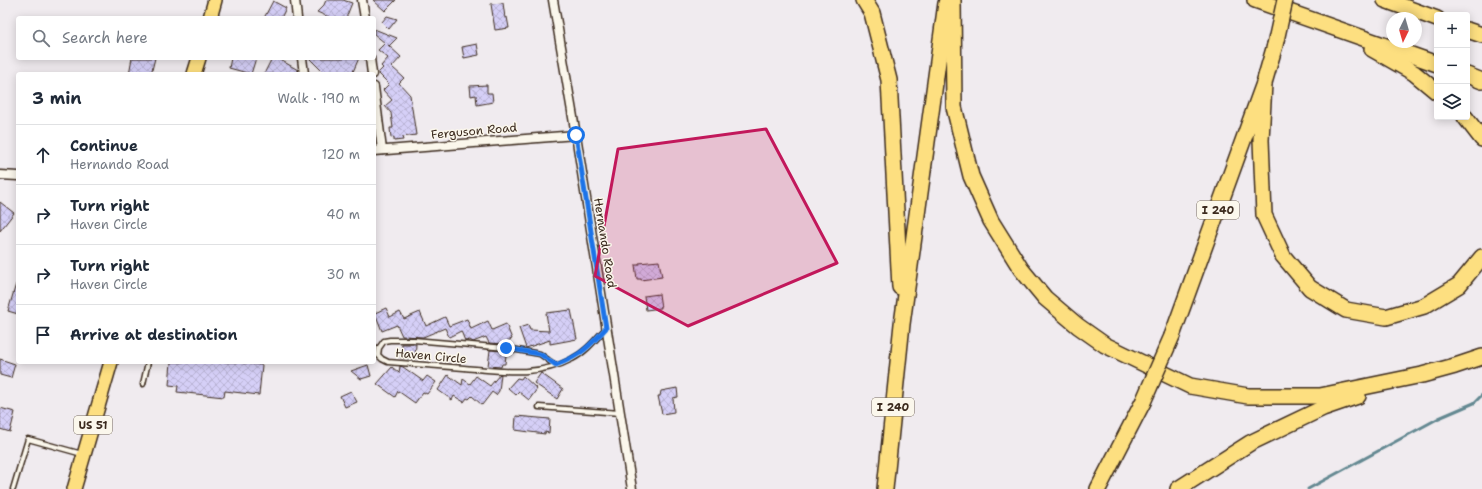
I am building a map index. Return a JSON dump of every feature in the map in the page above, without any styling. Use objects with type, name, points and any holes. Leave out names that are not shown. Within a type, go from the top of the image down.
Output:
[{"type":"highway","points":[[864,0],[872,13],[889,80],[902,324]]},
{"type":"highway","points":[[902,324],[946,0]]},
{"type":"highway","points":[[953,0],[954,107],[971,176],[991,221],[1021,269],[1045,298],[1078,326],[1106,345],[1190,386],[1248,396],[1320,396],[1422,375]]},
{"type":"highway","points":[[1255,0],[1434,63]]},
{"type":"highway","name":"I 240","points":[[1098,489],[1143,402],[1172,336],[1264,83],[1275,45],[1285,0]]},
{"type":"highway","points":[[1385,0],[1434,18]]},
{"type":"highway","points":[[1336,28],[1414,73],[1434,90]]},
{"type":"highway","points":[[1470,31],[1482,35]]},
{"type":"highway","points":[[1470,76],[1482,81]]},
{"type":"highway","points":[[1264,83],[1261,140],[1264,216],[1282,256],[1310,288],[1346,310],[1386,318],[1424,306],[1459,285],[1482,257]]},
{"type":"highway","points":[[1467,120],[1482,139]]},
{"type":"highway","name":"I 240","points":[[884,489],[902,324]]},
{"type":"highway","points":[[1178,489],[1250,443],[1323,408],[1482,357]]},
{"type":"main road","points":[[211,16],[215,0]]},
{"type":"main road","points":[[195,72],[198,60]]},
{"type":"main road","name":"US 51","points":[[74,489],[110,364]]},
{"type":"street","points":[[295,0],[297,16]]},
{"type":"street","points":[[362,0],[365,16]]},
{"type":"street","name":"Hernando Road","points":[[553,0],[632,489]]},
{"type":"street","points":[[302,60],[304,72]]},
{"type":"street","points":[[370,60],[372,72]]},
{"type":"street","points":[[376,118],[378,150]]},
{"type":"street","name":"Ferguson Road","points":[[378,150],[576,135]]},
{"type":"street","points":[[0,175],[16,176]]},
{"type":"lane","name":"Haven Circle","points":[[556,365],[540,354],[506,348],[414,340],[384,341],[378,348],[378,355],[388,362],[498,372],[530,372],[556,365],[572,359],[591,346],[606,328]]},
{"type":"lane","points":[[143,384],[148,364]]},
{"type":"lane","points":[[539,407],[620,413]]},
{"type":"lane","points":[[13,489],[28,439],[84,454]]},
{"type":"highlighted area","points":[[766,129],[837,263],[688,326],[595,276],[618,149]]},
{"type":"building","points":[[326,0],[343,0],[352,3],[347,16],[326,16],[317,12],[324,5]]},
{"type":"building","points":[[373,0],[396,0],[385,11]]},
{"type":"building","points":[[273,1],[286,8],[282,16],[265,16]]},
{"type":"building","points":[[503,3],[505,18],[507,17],[509,28],[495,30],[491,4]]},
{"type":"building","points":[[387,16],[397,19],[389,29],[382,22]]},
{"type":"building","points":[[376,30],[397,38],[389,46],[401,57],[392,67],[404,78],[399,83],[410,95],[416,135],[402,137],[403,140],[394,141],[394,137],[391,138],[390,128],[393,128],[391,113],[385,106],[392,100],[383,90],[389,84],[378,73],[383,68],[381,66],[388,58],[378,50],[385,43],[376,36]]},
{"type":"building","points":[[477,44],[479,55],[464,58],[462,47]]},
{"type":"building","points":[[132,60],[154,60],[152,72],[129,72]]},
{"type":"building","points":[[231,60],[255,60],[252,72],[244,72],[229,68]]},
{"type":"building","points":[[271,60],[280,60],[298,70],[298,72],[265,72]]},
{"type":"building","points":[[311,60],[358,60],[353,72],[323,72]]},
{"type":"building","points":[[487,85],[487,93],[492,93],[493,102],[477,105],[476,95],[471,96],[470,86]]},
{"type":"building","points":[[0,202],[14,213],[0,231]]},
{"type":"building","points":[[659,261],[662,277],[641,280],[637,279],[635,265],[639,265],[639,263]]},
{"type":"building","points":[[16,284],[16,313],[8,311]]},
{"type":"building","points":[[659,294],[661,308],[646,310],[644,296]]},
{"type":"building","points":[[386,308],[390,317],[400,312],[404,319],[420,312],[426,326],[445,317],[449,326],[467,319],[471,329],[488,321],[492,330],[506,324],[512,339],[504,344],[489,343],[486,337],[473,342],[470,340],[465,341],[461,331],[449,337],[445,328],[423,337],[402,336],[397,325],[382,331],[376,313]]},
{"type":"building","points":[[571,310],[577,339],[550,344],[550,340],[526,348],[519,328],[528,325],[530,330],[549,331],[546,313]]},
{"type":"building","points":[[402,344],[416,344],[415,359],[401,358]]},
{"type":"building","points":[[490,350],[504,351],[504,355],[506,355],[505,364],[502,364],[501,367],[488,366]]},
{"type":"building","points":[[0,359],[15,364],[11,378],[0,375]]},
{"type":"building","points":[[171,364],[262,365],[259,395],[225,391],[224,397],[177,392],[178,386],[169,385]]},
{"type":"building","points":[[368,365],[371,376],[361,379],[351,371]]},
{"type":"building","points":[[400,366],[423,381],[427,376],[436,382],[427,394],[423,392],[415,403],[398,391],[395,397],[377,384],[392,367],[399,373]]},
{"type":"building","points":[[541,373],[563,389],[557,399],[534,383]]},
{"type":"building","points":[[500,374],[499,391],[496,395],[492,392],[482,405],[472,396],[469,399],[467,398],[464,402],[454,396],[452,400],[438,390],[448,375],[462,385],[463,379],[470,384],[476,376],[490,386]]},
{"type":"building","points":[[523,376],[537,389],[529,400],[519,392],[516,395],[508,388],[517,378],[521,379]]},
{"type":"building","points":[[677,388],[678,397],[673,398],[674,412],[662,414],[658,396],[660,396],[661,391]]},
{"type":"building","points":[[351,391],[357,402],[345,407],[340,396]]},
{"type":"building","points":[[0,408],[15,412],[10,432],[0,429]]},
{"type":"building","points":[[516,416],[550,419],[549,433],[545,432],[545,434],[515,430]]},
{"type":"waterway","points":[[1308,489],[1439,418],[1474,403],[1482,395]]},
{"type":"route","points":[[506,348],[540,354],[556,365],[572,359],[591,346],[606,328],[576,135]]}]
